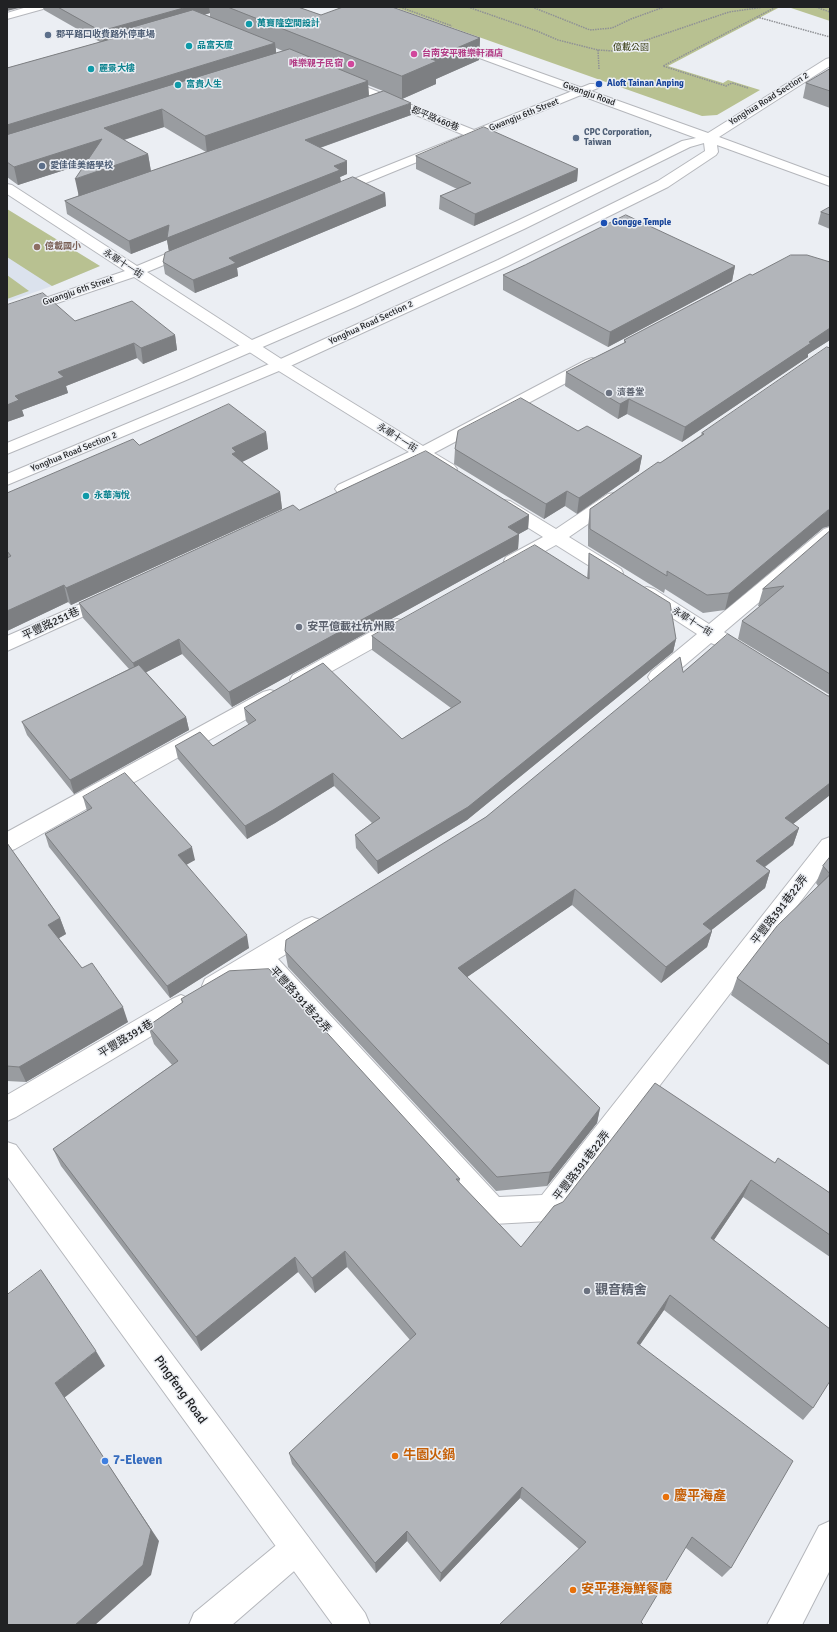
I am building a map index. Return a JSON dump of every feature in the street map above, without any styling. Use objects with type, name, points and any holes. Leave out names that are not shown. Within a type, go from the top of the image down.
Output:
[{"type":"street","points":[[7,16],[39,7]]},
{"type":"street","name":"Gwangju Road","points":[[449,34],[588,89],[714,134],[830,170]]},
{"type":"street","name":"Yonghua Road Section 2","points":[[7,449],[253,347],[549,213],[686,144],[714,134],[828,64]]},
{"type":"street","name":"郡平路460巷","points":[[327,75],[475,135]]},
{"type":"street","name":"Gwangju 6th Street","points":[[320,197],[588,89]]},
{"type":"street","points":[[369,103],[384,98]]},
{"type":"street","name":"Gwangju Road","points":[[714,134],[830,182]]},
{"type":"street","name":"Yonghua Road Section 2","points":[[7,480],[280,365],[504,263],[663,184],[712,152],[714,134]]},
{"type":"street","name":"永華十一街","points":[[7,188],[280,365],[462,478]]},
{"type":"street","points":[[46,214],[61,209]]},
{"type":"street","name":"Gwangju 6th Street","points":[[7,316],[135,272],[202,245]]},
{"type":"street","points":[[329,496],[422,453],[604,357]]},
{"type":"street","points":[[501,568],[556,537],[628,488]]},
{"type":"street","name":"永華十一街","points":[[489,495],[738,650]]},
{"type":"street","points":[[645,688],[711,634],[830,532]]},
{"type":"street","name":"平豐路251巷","points":[[7,644],[121,592]]},
{"type":"street","points":[[7,843],[410,618]]},
{"type":"street","name":"平豐路391巷22弄","points":[[262,958],[493,1211],[549,1208],[830,846]]},
{"type":"street","name":"平豐路391巷","points":[[7,1109],[329,917]]},
{"type":"street","name":"Pingfeng Road","points":[[7,1154],[353,1625]]},
{"type":"street","points":[[784,1625],[830,1537]]},
{"type":"street","points":[[206,1625],[297,1548]]},
{"type":"path","points":[[400,7],[449,34]]},
{"type":"path","points":[[468,7],[537,31],[558,40],[598,50],[614,50],[633,45],[729,12],[764,7]]},
{"type":"path","points":[[532,7],[590,30],[612,28],[631,19],[664,7]]},
{"type":"path","points":[[753,90],[732,83],[726,86],[663,66],[776,7]]},
{"type":"path","points":[[816,7],[830,12]]},
{"type":"path","points":[[757,17],[830,37]]},
{"type":"path","points":[[598,50],[599,70]]},
{"type":"shaded area","name":"億載國小","points":[[7,209],[100,266],[52,286],[7,302]]},
{"type":"green space","name":"億載公園","points":[[394,7],[780,7],[668,66],[723,83],[728,80],[760,90],[717,115],[702,116]]},
{"type":"green space","points":[[788,7],[830,7],[830,21]]},
{"type":"green space","name":"億載國小","points":[[7,209],[100,266],[52,286],[7,257]]},
{"type":"green space","points":[[7,275],[29,291],[7,299]]},
{"type":"building","points":[[58,7],[187,7],[101,31]]},
{"type":"building","points":[[228,7],[298,7],[321,15],[343,7],[392,7],[480,38],[431,59],[437,61],[402,76]]},
{"type":"building","points":[[193,10],[275,43],[7,125],[7,68],[118,37],[113,33]]},
{"type":"building","points":[[290,49],[368,81],[205,136],[162,109],[104,128],[148,154],[75,179],[102,139],[14,167],[7,162],[7,135]]},
{"type":"building","points":[[830,69],[830,91],[806,83]]},
{"type":"building","points":[[384,91],[411,103],[305,140],[347,161],[334,166],[340,170],[167,238],[169,225],[129,241],[65,201]]},
{"type":"building","points":[[484,127],[578,169],[475,214],[440,196],[471,183],[416,156]]},
{"type":"building","points":[[353,177],[385,193],[229,258],[236,263],[193,280],[163,262],[165,253]]},
{"type":"building","points":[[830,207],[830,215],[821,212]]},
{"type":"building","points":[[626,215],[735,266],[610,332],[503,275],[525,265]]},
{"type":"building","points":[[791,255],[807,255],[830,262],[830,328],[809,342],[811,343],[685,427],[629,399],[620,404],[566,372],[626,342],[624,340],[750,274],[752,275]]},
{"type":"building","points":[[43,293],[75,321],[132,301],[175,335],[141,348],[134,343],[58,372],[64,377],[15,396],[19,400],[7,405],[7,305]]},
{"type":"building","points":[[827,347],[830,348],[830,510],[828,510],[729,593],[707,595],[667,571],[667,576],[590,529],[590,509],[658,462],[660,463],[704,434],[702,433]]},
{"type":"building","points":[[521,398],[578,431],[587,426],[642,456],[579,498],[567,491],[546,504],[455,449],[458,431]]},
{"type":"building","points":[[229,404],[266,432],[232,448],[236,452],[232,454],[280,492],[66,588],[64,585],[7,611],[7,558],[11,556],[7,551],[7,493],[133,439],[139,445]]},
{"type":"building","points":[[426,451],[529,515],[508,527],[519,534],[229,692],[179,639],[133,663],[79,603],[293,505],[299,510]]},
{"type":"building","points":[[830,531],[830,674],[742,621],[784,586],[763,589]]},
{"type":"building","points":[[535,545],[589,579],[589,553],[670,603],[676,639],[468,807],[377,861],[355,835],[380,818],[333,773],[245,826],[175,746],[200,732],[213,746],[256,720],[244,708],[323,663],[402,739],[461,702],[372,636]]},
{"type":"building","points":[[728,634],[830,696],[830,783],[785,818],[799,828],[756,861],[770,871],[703,924],[712,931],[666,967],[575,889],[458,968],[600,1108],[550,1172],[497,1177],[285,951],[286,940],[486,817],[680,657],[683,672]]},
{"type":"building","points":[[139,665],[186,717],[70,780],[22,722]]},
{"type":"building","points":[[125,773],[192,847],[178,855],[247,935],[167,986],[45,834],[92,808],[83,797]]},
{"type":"building","points":[[7,843],[60,918],[48,925],[82,968],[92,963],[123,1007],[19,1067],[7,1066]]},
{"type":"building","points":[[830,857],[830,874],[823,866]]},
{"type":"building","points":[[830,875],[830,1045],[737,978],[777,926]]},
{"type":"building","points":[[269,969],[460,1179],[456,1179],[521,1247],[554,1206],[563,1202],[655,1083],[775,1163],[778,1158],[830,1193],[830,1235],[751,1180],[711,1238],[830,1329],[830,1381],[813,1408],[670,1295],[637,1343],[793,1461],[731,1568],[692,1537],[641,1622],[644,1625],[499,1625],[586,1542],[522,1487],[441,1573],[407,1531],[375,1563],[289,1453],[416,1334],[345,1251],[312,1278],[295,1257],[196,1337],[53,1149],[178,1061],[148,1026],[183,1002],[181,999],[229,971]]},
{"type":"building","points":[[41,1270],[96,1351],[55,1383],[151,1530],[143,1565],[75,1625],[7,1625],[7,1295]]},
{"type":"place","name":"萬寶隆空間設計","points":[[249,24]]},
{"type":"place","name":"郡平路口收費路外停車場","points":[[48,35]]},
{"type":"place","name":"品富天廈","points":[[189,46]]},
{"type":"place","name":"台南安平雅樂軒酒店","points":[[414,54]]},
{"type":"place","name":"唯樂親子民宿","points":[[351,64]]},
{"type":"place","name":"麗景大樓","points":[[91,69]]},
{"type":"place","name":"Aloft Tainan Anping","points":[[599,84]]},
{"type":"place","name":"富貴人生","points":[[178,85]]},
{"type":"place","name":"CPC Corporation, Taiwan","points":[[576,138]]},
{"type":"place","name":"愛佳佳美語學校","points":[[42,166]]},
{"type":"place","name":"Gongge Temple","points":[[604,223]]},
{"type":"place","name":"億載國小","points":[[37,247]]},
{"type":"place","name":"濟善堂","points":[[609,393]]},
{"type":"place","name":"永華海悅","points":[[86,496]]},
{"type":"place","name":"安平億載社杭州殿","points":[[299,627]]},
{"type":"place","name":"觀音精舍","points":[[587,1291]]},
{"type":"place","name":"牛園火鍋","points":[[395,1456]]},
{"type":"place","name":"7-Eleven","points":[[105,1461]]},
{"type":"place","name":"慶平海產","points":[[666,1497]]},
{"type":"place","name":"安平港海鮮餐廳","points":[[573,1590]]}]
